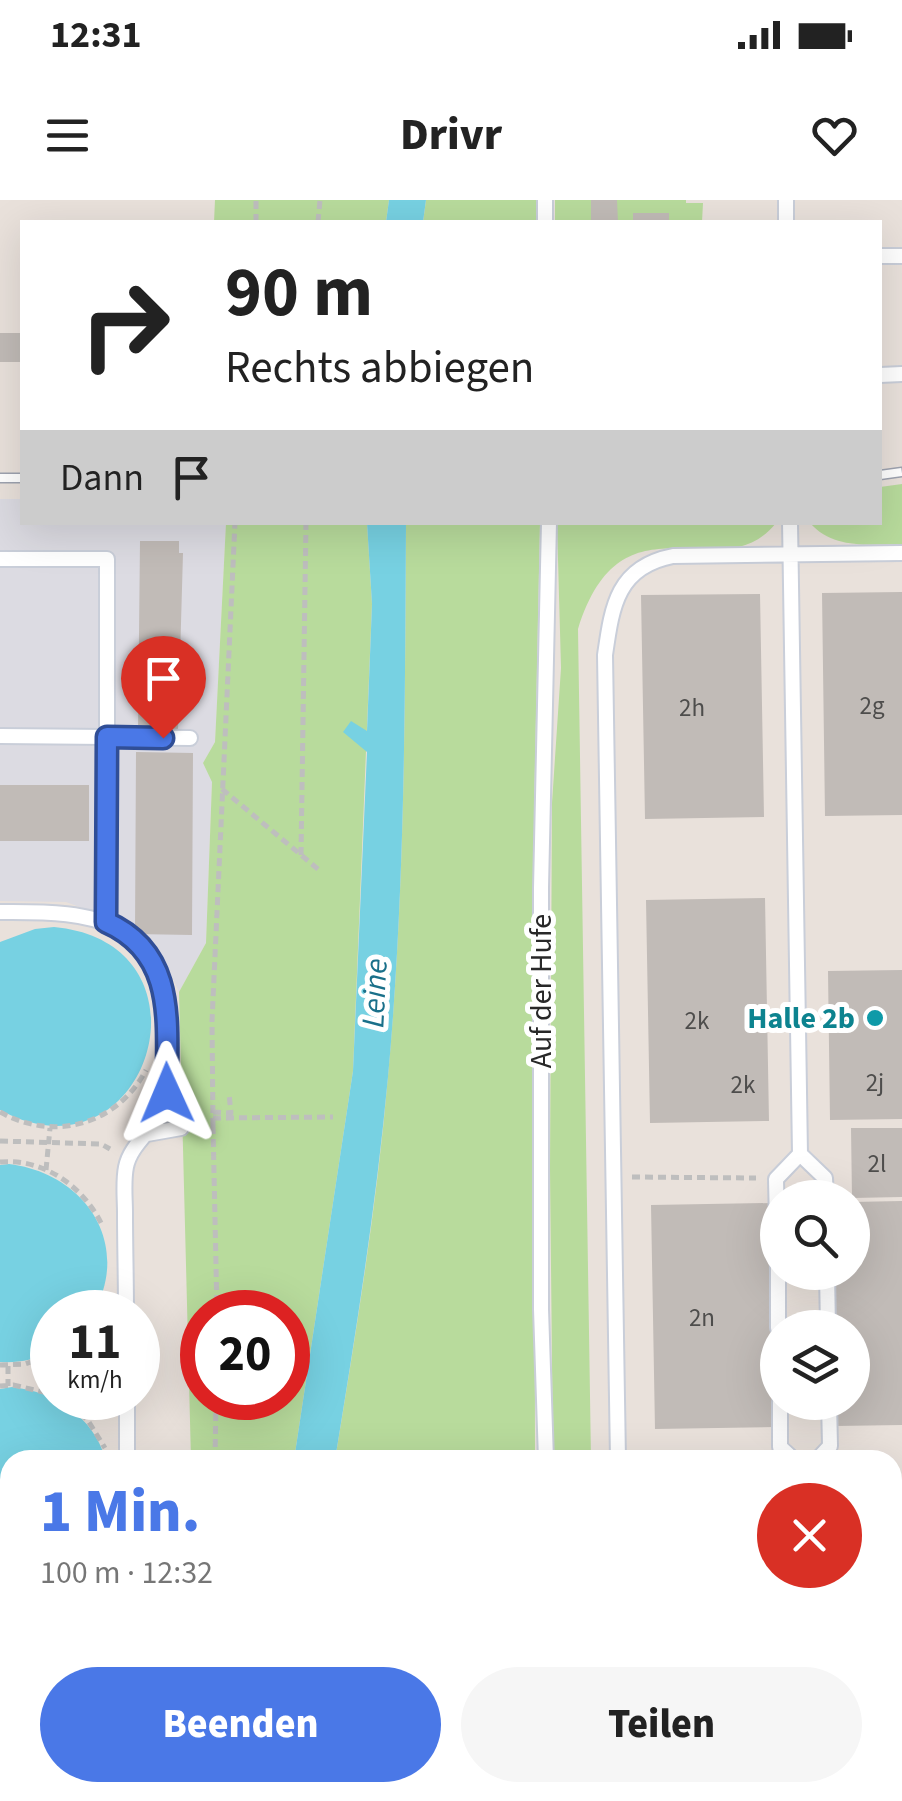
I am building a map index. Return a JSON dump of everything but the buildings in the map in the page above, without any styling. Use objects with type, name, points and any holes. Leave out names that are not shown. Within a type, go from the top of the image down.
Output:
[{"type":"lane","name":"Auf der Hufe","points":[[546,1450],[541,1309],[541,888],[549,525]]},
{"type":"lane","points":[[776,1179],[800,1154],[790,525]]},
{"type":"lane","points":[[618,1450],[605,654],[612,607],[625,581],[657,559],[902,553]]},
{"type":"lane","points":[[0,559],[108,559],[106,922]]},
{"type":"lane","points":[[0,736],[190,738]]},
{"type":"lane","points":[[0,912],[65,911],[106,922],[153,959],[162,982],[167,1093],[158,1120],[128,1160],[125,1173],[126,1290]]},
{"type":"lane","points":[[146,1134],[181,1128]]},
{"type":"lane","points":[[800,1154],[826,1180]]},
{"type":"lane","points":[[127,1420],[128,1450]]},
{"type":"lane","points":[[780,1420],[783,1450]]},
{"type":"lane","points":[[826,1450],[830,1446],[829,1420]]},
{"type":"path","points":[[217,1290],[212,1021],[235,525]]},
{"type":"path","points":[[301,856],[306,525]]},
{"type":"path","points":[[222,789],[320,870]]},
{"type":"path","points":[[0,1112],[30,1125],[50,1128],[89,1122],[116,1108],[137,1086],[150,1059]]},
{"type":"path","points":[[213,1115],[231,1113],[229,1094]]},
{"type":"path","points":[[213,1115],[333,1117]]},
{"type":"path","points":[[181,1128],[213,1126]]},
{"type":"path","points":[[46,1170],[50,1128]]},
{"type":"path","points":[[0,1142],[101,1144],[128,1160]]},
{"type":"path","points":[[0,1162],[46,1170],[83,1195],[95,1211],[108,1242]]},
{"type":"path","points":[[614,1177],[776,1179]]},
{"type":"path","points":[[105,1290],[107,1284]]},
{"type":"path","points":[[8,1386],[4,1366],[30,1360]]},
{"type":"path","points":[[0,1386],[30,1391]]},
{"type":"path","points":[[86,1420],[100,1435],[106,1450]]},
{"type":"path","points":[[215,1450],[216,1420]]},
{"type":"shaded area","points":[[0,499],[20,499],[20,525],[226,525],[215,742],[203,763],[212,781],[206,943],[179,992],[161,953],[118,921],[66,902],[0,901]]},
{"type":"green space","points":[[215,200],[389,200],[386,220],[214,220]]},
{"type":"green space","points":[[426,200],[538,200],[538,220],[423,220]]},
{"type":"green space","points":[[555,200],[703,203],[702,220],[555,220]]},
{"type":"green space","points":[[902,484],[902,544],[841,542],[812,525],[882,525],[882,487]]},
{"type":"green space","points":[[226,525],[367,525],[372,604],[353,1071],[310,1355],[310,1290],[187,1290],[179,992],[206,943],[212,782],[203,763],[215,742]]},
{"type":"green space","points":[[406,525],[540,525],[534,812],[535,1450],[337,1450],[383,1124],[394,1007],[403,800]]},
{"type":"green space","points":[[557,525],[774,525],[753,542],[728,549],[646,551],[620,562],[597,586],[578,629],[591,1450],[553,1450],[552,803],[561,668]]},
{"type":"green space","points":[[190,1420],[300,1420],[296,1450],[191,1450]]},
{"type":"water","points":[[389,200],[426,200],[423,220],[386,220]]},
{"type":"water","name":"Leine","points":[[367,525],[406,525],[398,939],[383,1125],[337,1450],[296,1450],[300,1420],[310,1420],[310,1355],[353,1071],[367,752],[343,732],[351,721],[367,731],[372,604]]},
{"type":"water","points":[[54,927],[107,943],[138,974],[151,1013],[146,1054],[127,1091],[95,1117],[52,1126],[0,1110],[0,942],[35,929]]},
{"type":"water","points":[[0,1165],[36,1170],[79,1196],[104,1237],[107,1261],[102,1290],[30,1290],[30,1359],[13,1362],[0,1362]]},
{"type":"water","points":[[12,1387],[30,1391],[30,1420],[83,1420],[102,1450],[0,1450],[0,1389]]},
{"type":"railway","points":[[882,475],[902,472]]},
{"type":"railway","points":[[0,478],[20,478]]},
{"type":"place","name":"Halle 2b","points":[[875,1018]]},
{"type":"route","points":[[163,738],[107,737],[106,922],[153,959],[162,982],[167,1093]]}]
